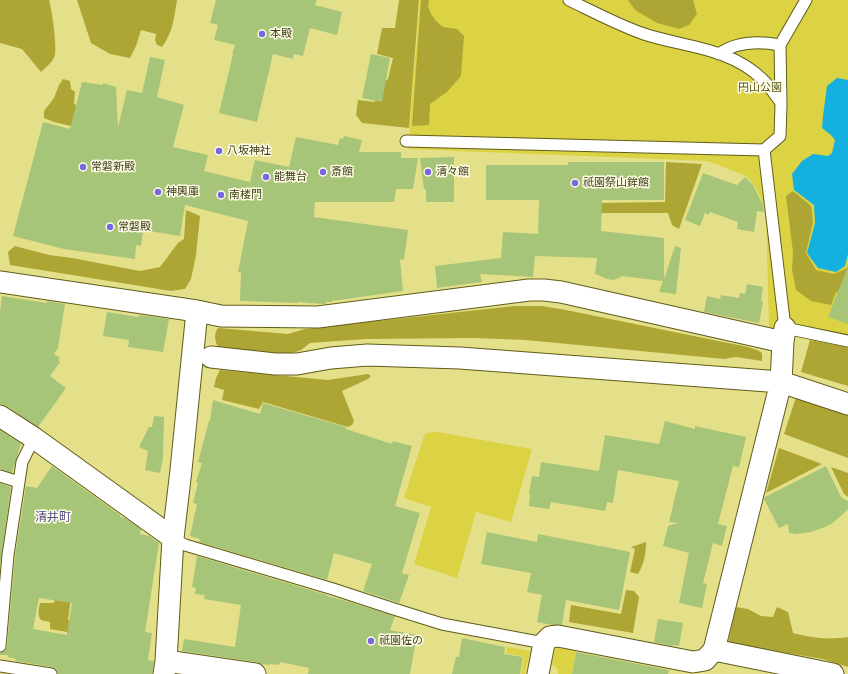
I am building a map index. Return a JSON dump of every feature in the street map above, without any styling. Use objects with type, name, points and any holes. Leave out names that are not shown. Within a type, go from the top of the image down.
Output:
[{"type":"street","points":[[0,282],[197,311],[221,316],[318,317],[529,290],[544,290],[784,335],[781,382],[714,650],[705,660],[693,662],[558,636],[550,637],[544,643],[538,674]]},
{"type":"street","points":[[197,311],[173,538],[165,668],[255,674]]},
{"type":"street","points":[[211,357],[275,364],[297,364],[331,358],[367,355],[445,357],[781,382],[848,404]]},
{"type":"street","points":[[0,416],[34,438],[173,538]]},
{"type":"street","points":[[714,650],[833,674]]},
{"type":"lane","points":[[569,0],[615,22],[645,34],[719,54],[738,61],[763,79],[781,104]]},
{"type":"lane","points":[[406,141],[764,150],[780,136],[780,45],[806,0]]},
{"type":"lane","points":[[719,54],[727,48],[748,43],[758,42],[780,45]]},
{"type":"lane","points":[[764,150],[784,335],[848,341]]},
{"type":"lane","points":[[0,646],[8,555],[22,462],[34,438]]},
{"type":"lane","points":[[0,476],[19,482]]},
{"type":"lane","points":[[173,538],[185,545],[333,589],[394,610],[442,624],[544,643]]},
{"type":"lane","points":[[0,666],[51,674]]},
{"type":"green space","name":"円山公園","points":[[420,0],[848,0],[848,344],[801,337],[769,327],[766,212],[754,185],[746,176],[708,161],[408,149]]},
{"type":"green space","points":[[438,432],[532,449],[511,522],[476,512],[457,578],[414,564],[431,507],[404,498],[424,436],[427,433]]},
{"type":"green space","points":[[507,647],[530,651],[525,674],[521,674],[524,657],[506,653]]},
{"type":"green space","points":[[555,647],[576,651],[572,673],[575,674],[558,674],[558,669],[555,668],[556,666],[552,665]]},
{"type":"shaded area","points":[[0,0],[49,0],[54,28],[55,55],[51,62],[41,72],[22,49],[0,43]]},
{"type":"shaded area","points":[[77,0],[177,0],[171,30],[162,47],[157,45],[155,40],[156,34],[141,30],[130,58],[110,54],[91,43]]},
{"type":"shaded area","points":[[399,0],[419,0],[409,128],[362,123],[356,115],[358,100],[375,102],[377,86],[388,79],[393,58],[377,54],[382,28],[395,28]]},
{"type":"shaded area","points":[[421,0],[429,0],[428,7],[431,14],[443,27],[457,29],[464,36],[461,76],[447,92],[430,104],[429,125],[412,126]]},
{"type":"shaded area","points":[[628,0],[693,0],[697,14],[689,25],[679,29],[657,23],[635,10]]},
{"type":"shaded area","points":[[63,79],[70,81],[71,89],[75,92],[74,103],[77,107],[84,129],[54,122],[44,118],[44,111],[54,98]]},
{"type":"shaded area","points":[[666,162],[702,164],[679,229],[672,225],[668,213],[589,213],[597,203],[665,202]]},
{"type":"shaded area","points":[[793,191],[811,206],[813,222],[806,253],[816,270],[834,274],[847,268],[848,266],[848,297],[836,292],[831,305],[811,301],[796,290],[792,270],[793,252],[786,196]]},
{"type":"shaded area","points":[[186,210],[200,216],[196,255],[191,279],[185,289],[171,291],[10,265],[8,252],[15,246],[49,255],[140,271],[160,267],[178,243],[184,239]]},
{"type":"shaded area","points":[[514,306],[542,306],[566,310],[748,347],[762,353],[762,361],[736,357],[724,359],[526,340],[472,338],[366,339],[310,343],[301,350],[290,354],[220,349],[215,339],[216,330],[218,328],[288,334],[305,329]]},
{"type":"shaded area","points":[[810,340],[848,347],[848,386],[801,372]]},
{"type":"shaded area","points":[[220,370],[328,380],[368,374],[371,376],[368,379],[342,391],[354,421],[352,425],[348,427],[263,402],[259,409],[222,400],[224,390],[214,387]]},
{"type":"shaded area","points":[[796,397],[848,415],[848,458],[784,434]]},
{"type":"shaded area","points":[[779,448],[822,464],[766,493]]},
{"type":"shaded area","points":[[831,467],[848,473],[848,497],[844,494]]},
{"type":"shaded area","points":[[646,542],[644,559],[638,574],[630,572],[635,549],[631,547]]},
{"type":"shaded area","points":[[626,590],[634,591],[639,597],[633,633],[569,622],[571,605],[621,614]]},
{"type":"shaded area","points":[[71,596],[68,620],[70,621],[69,639],[67,632],[50,629],[50,622],[41,620],[39,612],[40,603],[54,603],[55,597]]},
{"type":"shaded area","points":[[736,607],[748,609],[761,616],[773,617],[777,607],[788,612],[793,633],[820,638],[848,637],[848,667],[823,659],[728,643]]},
{"type":"water","points":[[837,78],[848,80],[848,254],[845,266],[836,272],[818,268],[807,253],[815,223],[814,205],[794,190],[792,174],[802,161],[813,154],[828,156],[832,153],[835,140],[822,128],[827,86]]},
{"type":"building","name":"本殿","points":[[216,0],[317,0],[315,5],[342,12],[337,35],[310,28],[303,56],[294,54],[293,59],[273,54],[257,122],[219,113],[235,45],[214,40],[218,25],[210,23]]},
{"type":"building","points":[[371,54],[390,58],[382,102],[362,98]]},
{"type":"building","points":[[150,57],[165,60],[157,97],[184,105],[173,147],[208,155],[204,171],[250,182],[255,160],[289,167],[296,137],[338,145],[340,138],[343,139],[344,136],[362,140],[359,152],[401,152],[401,158],[418,158],[413,189],[396,189],[394,202],[315,202],[314,217],[408,230],[404,260],[400,259],[403,291],[326,302],[326,304],[240,301],[241,272],[238,272],[248,221],[185,205],[180,236],[143,230],[141,246],[136,245],[135,259],[64,249],[13,236],[43,122],[70,129],[82,82],[103,85],[103,83],[116,87],[118,127],[127,90],[142,93]]},
{"type":"building","name":"清々館","points":[[454,157],[454,202],[426,202],[426,189],[424,189],[420,158]]},
{"type":"building","points":[[568,162],[664,162],[664,200],[602,200],[601,231],[664,238],[664,279],[675,246],[681,248],[676,294],[659,292],[663,281],[621,276],[614,280],[595,274],[597,258],[535,256],[533,277],[480,274],[482,282],[437,288],[435,266],[501,258],[503,232],[538,234],[539,200],[486,200],[486,165],[568,165]]},
{"type":"building","points":[[703,173],[737,185],[745,177],[753,185],[763,205],[764,212],[757,211],[754,232],[737,229],[738,222],[710,212],[709,215],[705,213],[700,226],[685,220]]},
{"type":"building","points":[[848,269],[848,324],[828,317]]},
{"type":"building","points":[[747,284],[763,287],[761,301],[763,302],[759,323],[704,312],[707,296],[720,299],[721,295],[739,298],[740,293],[745,294]]},
{"type":"building","points":[[2,296],[47,303],[47,301],[65,304],[58,348],[54,354],[60,358],[58,360],[60,362],[50,376],[66,388],[38,427],[7,406],[0,404],[0,311]]},
{"type":"building","points":[[107,312],[138,317],[139,315],[169,319],[163,352],[128,347],[129,340],[103,336]]},
{"type":"building","points":[[213,400],[260,414],[263,403],[346,427],[346,429],[392,444],[393,441],[412,446],[395,506],[420,513],[402,573],[409,575],[399,603],[363,591],[372,564],[334,553],[327,580],[199,542],[200,539],[190,536],[197,504],[193,503],[198,483],[196,482],[202,463],[198,462],[210,421]]},
{"type":"building","points":[[154,416],[164,417],[163,458],[160,473],[145,470],[148,451],[139,447],[149,427],[152,427]]},
{"type":"building","points":[[665,421],[695,429],[695,426],[746,437],[739,467],[733,466],[718,524],[727,526],[722,546],[713,543],[703,583],[707,584],[702,608],[679,603],[689,553],[663,546],[668,526],[678,523],[669,522],[679,481],[618,470],[613,503],[607,502],[605,511],[551,502],[549,509],[529,506],[532,476],[539,477],[541,462],[599,471],[605,435],[659,444]]},
{"type":"building","points":[[0,430],[21,444],[12,473],[0,469]]},
{"type":"building","points":[[52,466],[120,515],[120,517],[125,518],[141,529],[140,534],[149,536],[159,543],[145,632],[152,633],[148,660],[154,661],[152,674],[58,674],[56,669],[52,667],[15,661],[16,659],[8,657],[8,655],[0,655],[0,653],[7,647],[15,556],[26,486],[37,488]],"holes":[[[39,598],[72,603],[67,635],[33,629]]]},
{"type":"building","points":[[826,466],[841,497],[848,501],[848,509],[831,524],[811,532],[796,534],[789,533],[788,524],[779,528],[764,499],[765,497]]},
{"type":"building","points":[[0,483],[11,487],[0,566]]},
{"type":"building","points":[[487,532],[537,542],[538,534],[630,552],[619,610],[566,600],[562,625],[537,622],[542,595],[527,592],[531,573],[481,564]]},
{"type":"building","points":[[197,556],[395,616],[390,630],[417,635],[410,674],[308,674],[309,668],[280,662],[279,665],[261,664],[257,662],[182,651],[184,639],[235,647],[241,605],[204,599],[205,595],[195,594],[196,588],[192,587]]},
{"type":"building","points":[[658,619],[683,623],[679,646],[654,642]]},
{"type":"building","points":[[462,638],[505,647],[504,654],[523,657],[520,674],[452,674],[456,657],[459,657]]},
{"type":"building","points":[[576,652],[669,670],[668,674],[572,674]]},
{"type":"place","name":"本殿","points":[[262,34]]},
{"type":"place","name":"八坂神社","points":[[219,151]]},
{"type":"place","name":"常磐新殿","points":[[83,167]]},
{"type":"place","name":"斎館","points":[[323,172]]},
{"type":"place","name":"清々館","points":[[428,172]]},
{"type":"place","name":"能舞台","points":[[266,177]]},
{"type":"place","name":"祇園祭山鉾館","points":[[575,183]]},
{"type":"place","name":"神輿庫","points":[[158,192]]},
{"type":"place","name":"南楼門","points":[[221,195]]},
{"type":"place","name":"常磐殿","points":[[110,227]]},
{"type":"place","name":"祇園佐の","points":[[371,641]]},
{"type":"district","name":"清井町","points":[[53,518]]}]
